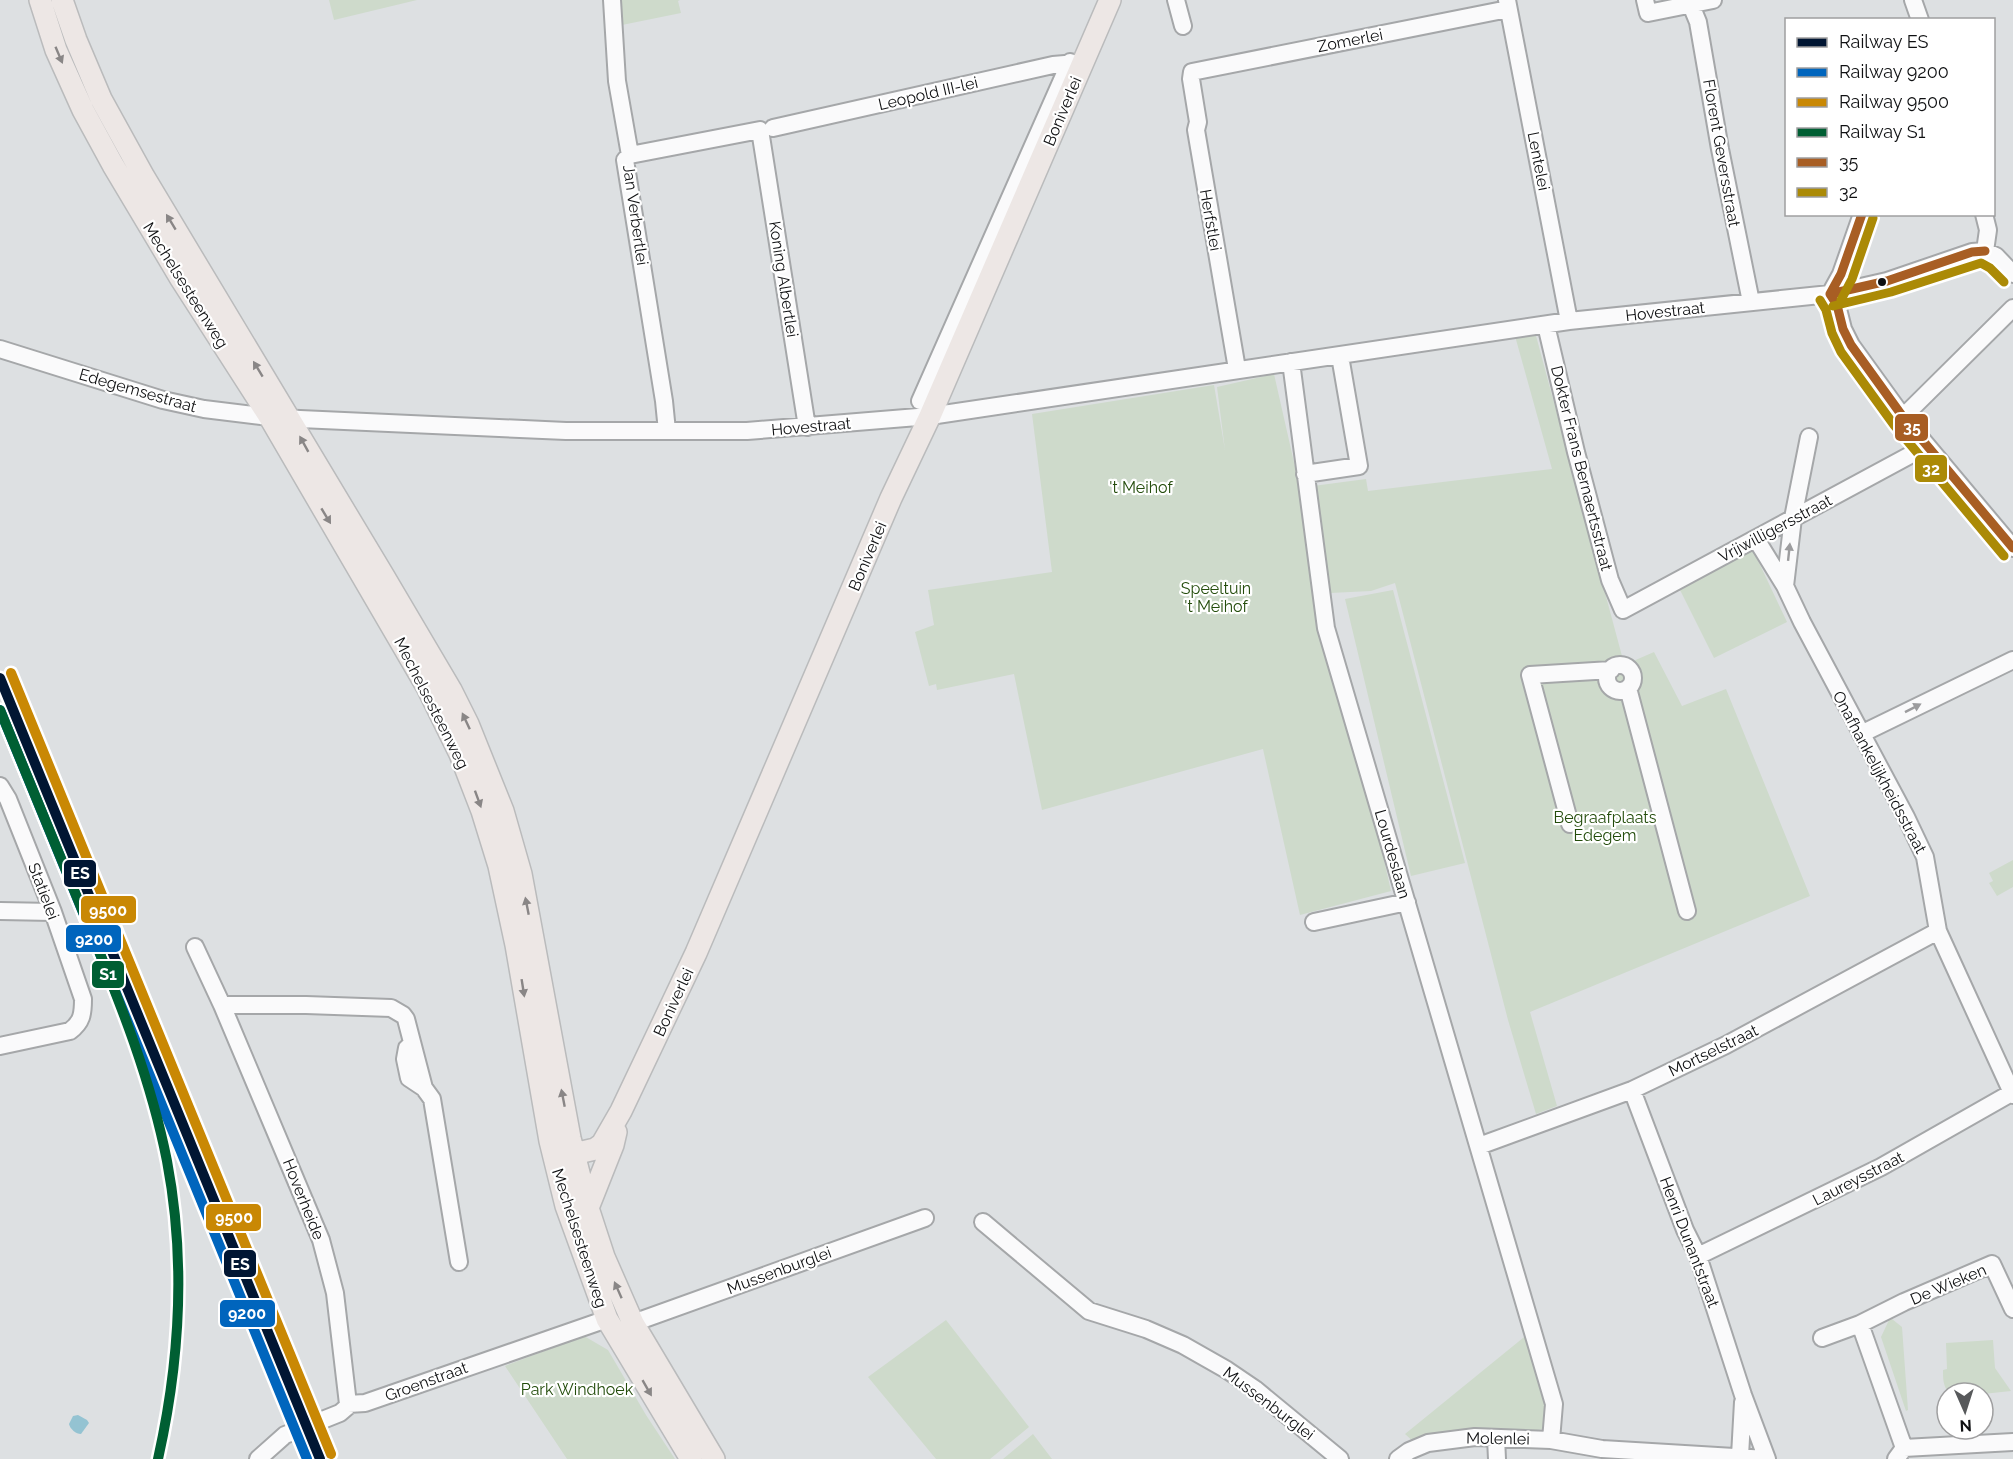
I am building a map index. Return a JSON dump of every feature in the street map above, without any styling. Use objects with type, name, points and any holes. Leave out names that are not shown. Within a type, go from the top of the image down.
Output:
[{"type":"main road","name":"Mechelsesteenweg","points":[[40,0],[56,50],[83,110],[113,165],[181,279],[279,418],[451,690],[482,757],[503,811],[521,874],[566,1165],[566,1206],[607,1319],[691,1459]]},
{"type":"main road","name":"Mechelsesteenweg","points":[[62,0],[101,99],[144,177],[271,391],[279,418]]},
{"type":"main road","name":"Boniverlei","points":[[566,1165],[602,1144],[621,1111],[696,953],[891,498],[925,409],[1077,63],[1110,0]]},
{"type":"main road","name":"Boniverlei","points":[[588,1208],[614,1145],[621,1111]]},
{"type":"main road","points":[[566,1165],[608,1158]]},
{"type":"main road","name":"Mechelsesteenweg","points":[[566,1165],[588,1208],[604,1257],[633,1323],[714,1459]]},
{"type":"street","name":"Jan Verbertlei","points":[[612,0],[617,81],[630,155],[625,160],[667,431]]},
{"type":"street","points":[[1176,0],[1183,26]]},
{"type":"street","points":[[1647,7],[1691,5],[1713,0]]},
{"type":"street","points":[[1913,0],[1919,18]]},
{"type":"street","name":"Zomerlei","points":[[1192,72],[1508,4]]},
{"type":"street","name":"Lentelei","points":[[1508,4],[1569,321]]},
{"type":"street","name":"Florent Geversstraat","points":[[1691,5],[1698,22],[1720,149],[1751,302]]},
{"type":"street","name":"Leopold III-lei","points":[[630,155],[767,129],[1077,63]]},
{"type":"street","name":"Herfstlei","points":[[1192,72],[1191,79],[1198,122],[1196,130],[1237,369]]},
{"type":"street","name":"Koning Albertlei","points":[[767,129],[807,427]]},
{"type":"street","points":[[1861,216],[1841,274],[1830,294],[1837,305],[1851,345],[1903,417],[2013,548]]},
{"type":"street","points":[[1984,216],[1988,230],[1986,250],[1996,256],[2013,274]]},
{"type":"street","name":"Hovestraat","points":[[279,418],[566,431],[747,431],[807,427],[925,409],[1340,356],[1569,321],[1830,294],[1887,282],[1972,252],[1986,250]]},
{"type":"street","points":[[1903,417],[2013,308]]},
{"type":"street","name":"Dokter Frans Bernaertsstraat","points":[[1546,325],[1576,452],[1610,580],[1623,610]]},
{"type":"street","name":"Edegemsestraat","points":[[0,349],[175,403],[279,418]]},
{"type":"street","points":[[1305,474],[1359,466],[1340,356]]},
{"type":"street","name":"Lourdeslaan","points":[[1291,362],[1326,628],[1554,1404],[1551,1440]]},
{"type":"street","points":[[1785,586],[1793,518],[1809,437]]},
{"type":"street","name":"Vrijwilligersstraat","points":[[1623,610],[1927,446]]},
{"type":"street","name":"Onafhankelijkheidsstraat","points":[[1756,539],[1785,586],[1925,857],[1938,931],[2013,1093]]},
{"type":"street","points":[[1861,734],[2013,660]]},
{"type":"street","points":[[1570,824],[1530,675],[1611,670],[1618,666],[1630,670],[1633,678],[1628,688],[1687,911]]},
{"type":"street","name":"Statielei","points":[[0,786],[8,799],[53,912],[83,999],[83,1014],[78,1024],[70,1031],[0,1046]]},
{"type":"street","points":[[1314,922],[1407,902]]},
{"type":"street","points":[[0,911],[53,912]]},
{"type":"street","name":"Mortselstraat","points":[[1479,1146],[1632,1090],[1726,1045],[1938,931]]},
{"type":"street","name":"Hoverheide","points":[[195,946],[321,1239],[334,1293],[348,1404]]},
{"type":"street","points":[[222,1005],[391,1008],[403,1015],[424,1088],[432,1099],[459,1262]]},
{"type":"street","name":"Henri Dunantstraat","points":[[1632,1090],[1685,1230],[1698,1256],[1743,1395],[1767,1459]]},
{"type":"street","name":"Laureysstraat","points":[[1698,1256],[1881,1167],[2013,1093]]},
{"type":"street","name":"Mussenburglei","points":[[633,1323],[925,1218]]},
{"type":"street","name":"Mussenburglei","points":[[983,1222],[1089,1311],[1146,1329],[1183,1345],[1227,1370],[1255,1389],[1340,1459]]},
{"type":"street","name":"De Wieken","points":[[1822,1338],[1860,1324],[1904,1302],[1992,1264],[2013,1309]]},
{"type":"street","name":"Groenstraat","points":[[264,1457],[285,1435],[340,1413],[348,1404],[365,1403],[607,1319]]},
{"type":"street","points":[[1860,1324],[1900,1453],[2013,1442]]},
{"type":"street","name":"Henri Dunantstraat","points":[[1740,1456],[1743,1395]]},
{"type":"street","name":"Molenlei","points":[[1398,1459],[1409,1451],[1428,1443],[1460,1438],[1496,1448],[1551,1440],[1602,1449]]},
{"type":"street","points":[[1409,1459],[1460,1445],[1496,1448],[1536,1447],[1572,1452],[1602,1449],[1628,1455],[1740,1456],[1767,1459]]},
{"type":"green space","points":[[329,0],[417,0],[334,20]]},
{"type":"green space","points":[[616,0],[680,0],[678,1],[681,13],[617,26]]},
{"type":"green space","name":"Begraafplaats Edegem","points":[[1535,332],[1622,656],[1631,662],[1654,652],[1682,706],[1726,689],[1810,896],[1530,1012],[1557,1106],[1536,1114],[1508,1020],[1395,583],[1371,591],[1330,593],[1313,486],[1366,479],[1368,491],[1552,469],[1515,336]]},
{"type":"green space","points":[[1274,374],[1391,891],[1300,915],[1263,749],[1042,810],[1014,674],[937,690],[936,684],[929,686],[915,632],[934,625],[928,590],[1052,572],[1032,414],[1214,385],[1225,450],[1217,387]]},
{"type":"green space","points":[[1753,550],[1787,622],[1714,658],[1680,590]]},
{"type":"green space","points":[[1393,590],[1465,863],[1411,876],[1345,599]]},
{"type":"green space","points":[[2013,860],[2013,887],[1997,896],[1989,883],[1993,881],[1989,873]]},
{"type":"green space","points":[[1892,1319],[1902,1327],[1908,1410],[1906,1411],[1881,1337],[1889,1320]]},
{"type":"green space","points":[[946,1320],[1029,1427],[990,1459],[936,1459],[868,1377]]},
{"type":"green space","points":[[1529,1333],[1548,1407],[1542,1429],[1416,1444],[1405,1434]]},
{"type":"green space","name":"Park Windhoek","points":[[584,1336],[608,1350],[675,1459],[567,1459],[505,1366]]},
{"type":"green space","points":[[1993,1340],[1995,1368],[2011,1391],[1995,1393],[1995,1381],[1944,1381],[1943,1370],[1947,1369],[1946,1343]]},
{"type":"green space","points":[[1033,1434],[1052,1459],[1003,1459]]},
{"type":"water","points":[[78,1415],[89,1423],[81,1434],[74,1431],[69,1424],[73,1416]]},
{"type":"rail line","name":"9500","points":[[11,673],[331,1454]]},
{"type":"rail line","name":"ES","points":[[0,678],[320,1459]]},
{"type":"rail line","name":"9200","points":[[0,710],[307,1459]]},
{"type":"rail line","name":"S1","points":[[0,710],[124,1014],[153,1101],[167,1161],[177,1236],[178,1311],[176,1348],[158,1459]]},
{"type":"transit line","name":"35","points":[[1830,294],[1841,274],[1861,216]]},
{"type":"transit line","name":"32","points":[[1841,300],[1852,279],[1873,218]]},
{"type":"transit line","name":"35","points":[[1830,294],[1887,281],[1972,252],[1985,251]]},
{"type":"transit line","name":"32","points":[[1833,306],[1891,292],[1981,263],[1990,268],[2004,282]]},
{"type":"transit line","name":"35","points":[[1830,294],[1837,305],[1843,329],[1851,345],[1903,417],[2013,548]]},
{"type":"transit line","name":"32","points":[[1820,300],[1826,310],[1832,333],[1841,352],[1894,425],[2004,556]]},
{"type":"park label","name":"'t Meihof","points":[[1141,487]]},
{"type":"park label","name":"Speeltuin 't Meihof","points":[[1216,597]]}]
